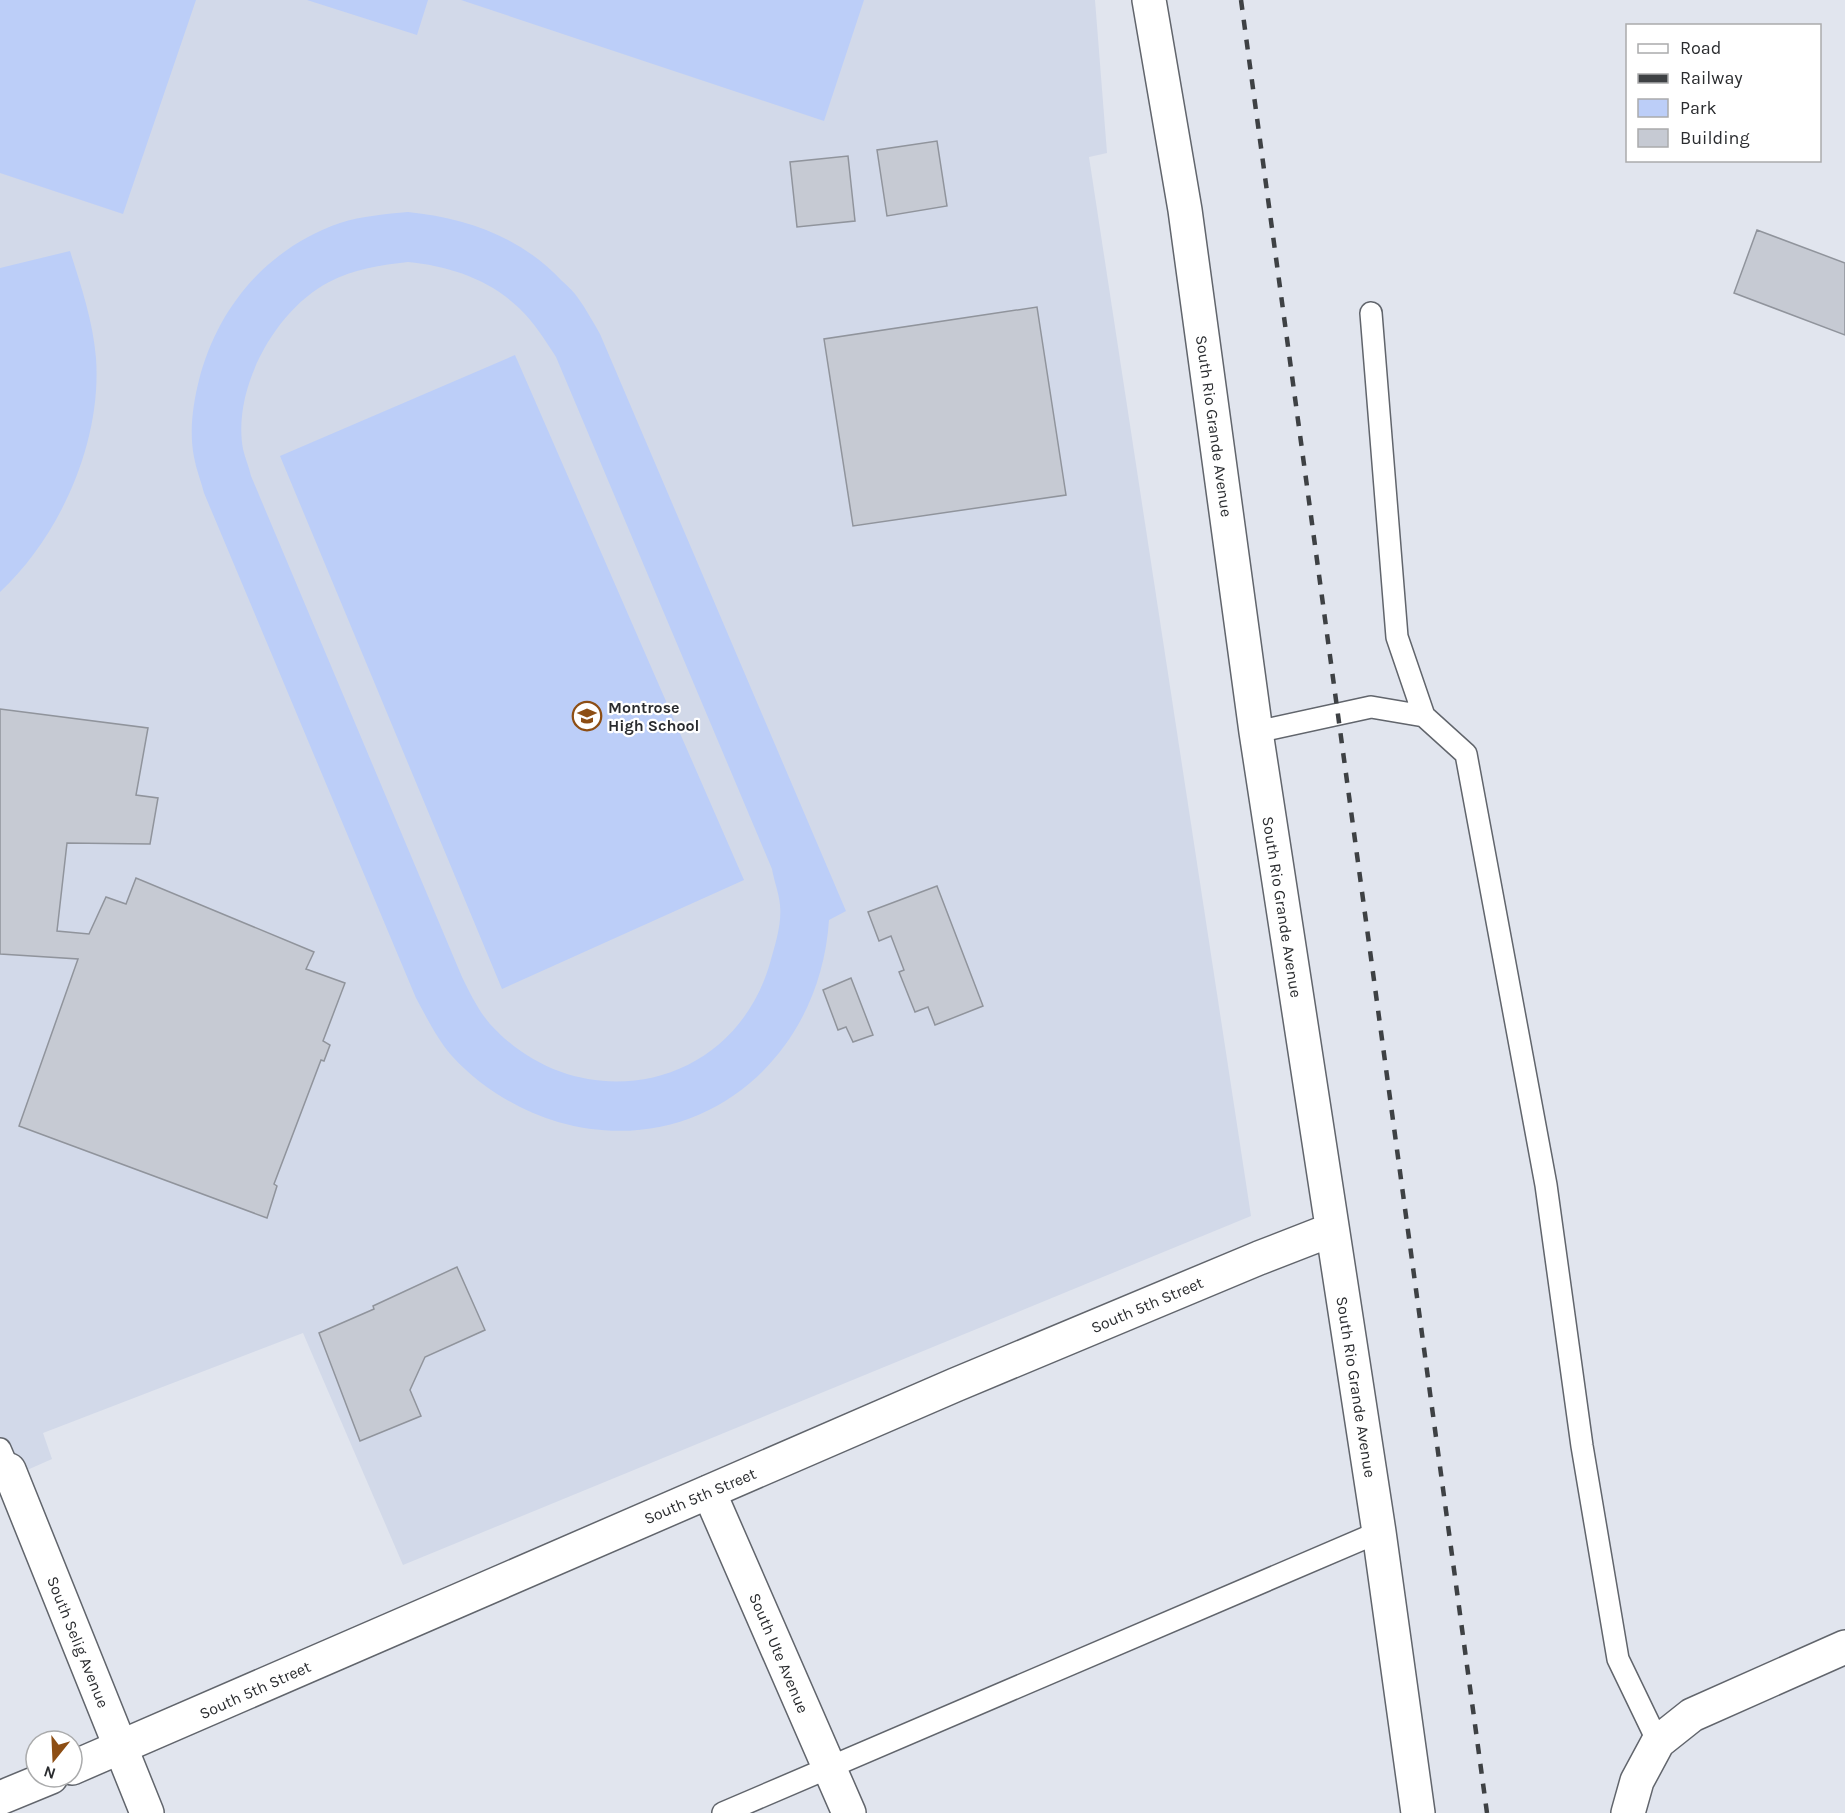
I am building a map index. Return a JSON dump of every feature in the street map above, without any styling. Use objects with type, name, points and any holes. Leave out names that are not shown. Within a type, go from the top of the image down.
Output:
[{"type":"street","name":"South Rio Grande Avenue","points":[[1149,0],[1185,210],[1256,732],[1379,1532],[1418,1813]]},
{"type":"street","name":"South 5th Street","points":[[84,1763],[977,1376],[1331,1230]]},
{"type":"street","name":"South Selig Avenue","points":[[4,1460],[147,1813]]},
{"type":"street","name":"South Ute Avenue","points":[[709,1492],[849,1813]]},
{"type":"street","points":[[1628,1813],[1637,1782],[1658,1742],[1692,1715],[1845,1647]]},
{"type":"street","points":[[0,1798],[24,1788]]},
{"type":"lane","points":[[1371,314],[1397,637],[1425,716],[1466,754],[1546,1185],[1582,1446],[1618,1659],[1658,1742]]},
{"type":"lane","points":[[1256,732],[1338,712],[1371,707],[1425,716]]},
{"type":"lane","points":[[723,1813],[1379,1532]]},
{"type":"shaded area","name":"Montrose High School","points":[[0,0],[1095,0],[1107,153],[1089,157],[1251,1216],[403,1565],[303,1333],[43,1433],[52,1459],[0,1482]]},
{"type":"green space","points":[[0,0],[196,0],[123,214],[0,173]]},
{"type":"green space","points":[[307,0],[428,0],[417,35]]},
{"type":"green space","points":[[461,0],[864,0],[824,121]]},
{"type":"green space","points":[[408,212],[451,219],[492,232],[511,241],[546,266],[573,291],[584,307],[600,334],[846,911],[829,920],[821,971],[803,1017],[776,1056],[743,1089],[703,1113],[658,1127],[609,1131],[543,1117],[514,1104],[487,1087],[463,1067],[442,1043],[416,998],[204,493],[197,470],[192,428],[193,408],[199,380],[219,328],[233,304],[250,283],[269,264],[314,234],[348,221]],"holes":[[[398,263],[423,264],[468,276],[495,289],[530,319],[556,357],[772,869],[779,896],[779,927],[770,963],[751,1007],[723,1041],[688,1065],[649,1078],[608,1081],[566,1074],[526,1055],[490,1024],[482,1013],[462,977],[251,476],[243,449],[241,426],[244,402],[251,377],[275,331],[291,311],[329,282],[348,274]]]},
{"type":"green space","points":[[70,251],[86,304],[96,358],[96,390],[92,422],[73,486],[58,516],[22,569],[0,592],[0,268]]},
{"type":"green space","points":[[515,355],[744,880],[502,989],[280,456]]},
{"type":"building","points":[[937,141],[947,206],[887,216],[877,150]]},
{"type":"building","points":[[848,156],[855,221],[797,227],[790,162]]},
{"type":"building","points":[[1757,230],[1845,263],[1845,335],[1734,293]]},
{"type":"building","points":[[1037,307],[1066,495],[853,526],[824,339]]},
{"type":"building","points":[[0,709],[148,728],[136,795],[158,798],[150,844],[67,843],[57,931],[89,934],[106,897],[126,904],[136,878],[314,952],[306,969],[345,983],[323,1041],[330,1045],[324,1061],[321,1060],[274,1184],[277,1186],[267,1218],[19,1126],[78,959],[0,954]]},
{"type":"building","points":[[937,886],[983,1006],[935,1025],[928,1007],[915,1012],[899,972],[904,970],[891,936],[879,941],[868,912]]},
{"type":"building","points":[[851,978],[873,1035],[853,1042],[846,1027],[838,1030],[823,990]]},
{"type":"building","points":[[457,1267],[485,1330],[425,1357],[410,1390],[421,1416],[360,1441],[319,1333],[374,1309],[373,1306]]},
{"type":"railway","points":[[1241,0],[1487,1813]]},
{"type":"place","name":"Montrose High School","points":[[587,716]]}]
